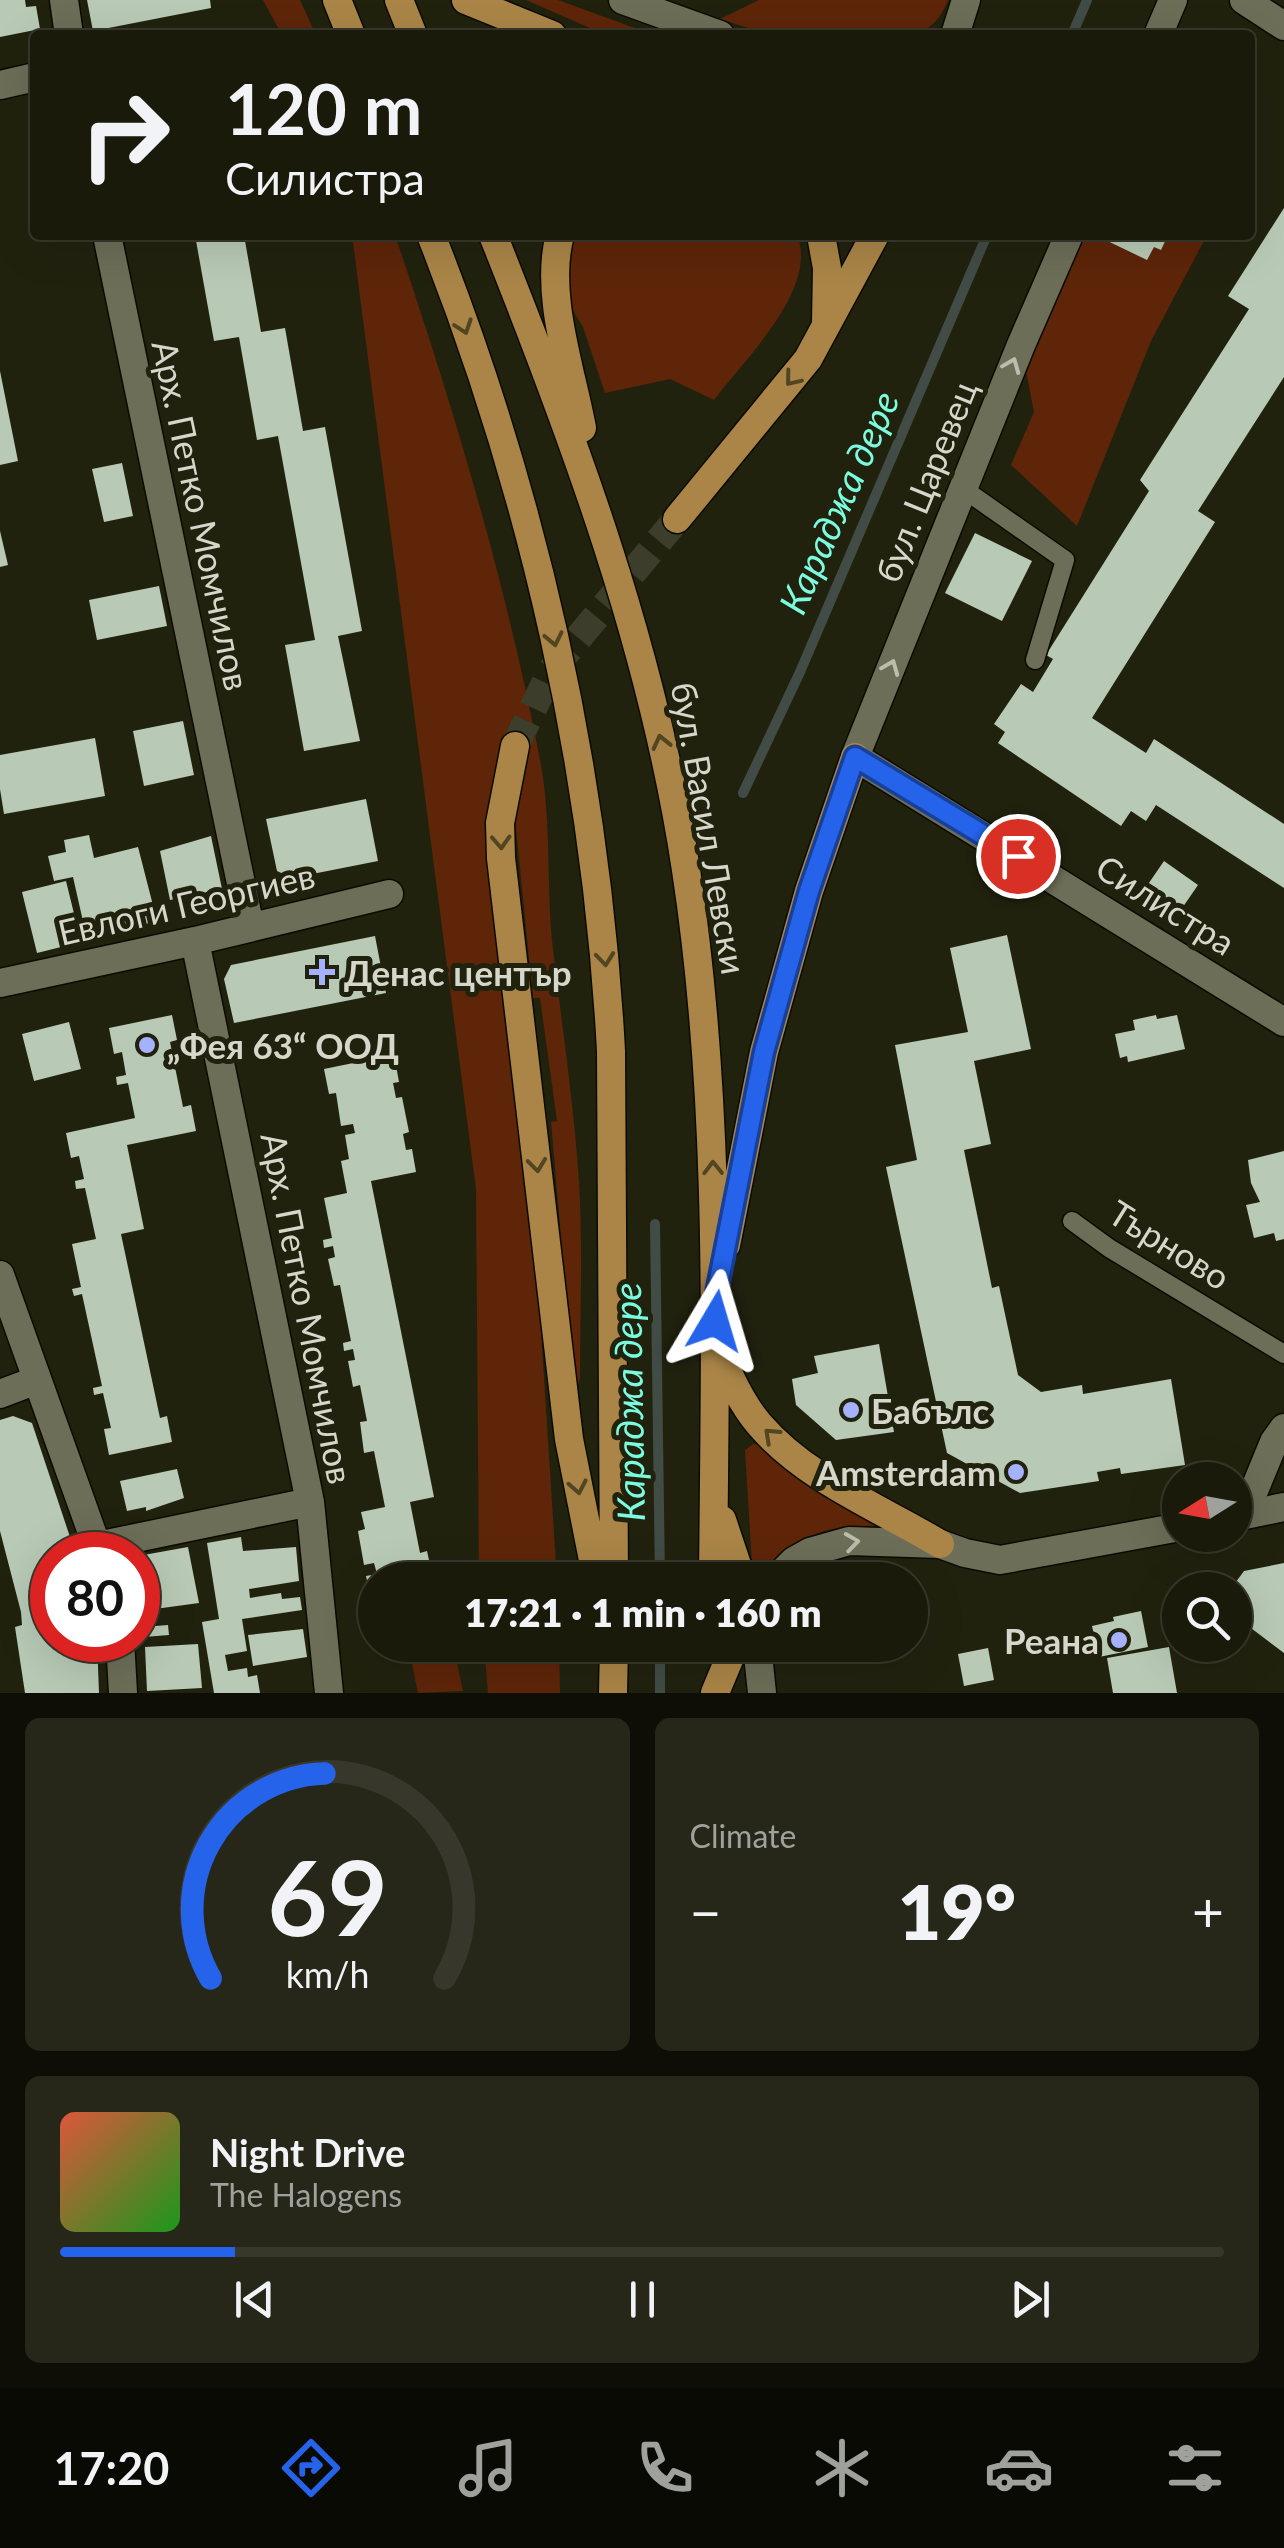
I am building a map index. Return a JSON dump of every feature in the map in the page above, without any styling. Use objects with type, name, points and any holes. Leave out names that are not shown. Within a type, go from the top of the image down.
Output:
[{"type":"highway","points":[[337,0],[349,30]]},
{"type":"highway","points":[[399,0],[411,30]]},
{"type":"highway","points":[[466,0],[540,30]]},
{"type":"highway","points":[[433,240],[512,474],[538,565],[590,824],[611,1052],[614,1562]]},
{"type":"highway","name":"бул. Васил Левски","points":[[495,240],[600,517],[661,740],[686,867],[710,1089],[715,1300],[712,1562]]},
{"type":"highway","points":[[559,240],[554,286],[600,517]]},
{"type":"highway","points":[[822,240],[827,268],[826,332]]},
{"type":"highway","points":[[678,519],[808,360],[873,240]]},
{"type":"highway","points":[[515,746],[502,809],[501,858],[568,1439],[592,1562]]},
{"type":"highway","points":[[715,1300],[764,1052],[809,891],[855,757]]},
{"type":"highway","points":[[714,1342],[746,1406],[776,1440],[839,1487],[940,1544]]},
{"type":"highway","points":[[713,1496],[736,1562]]},
{"type":"highway","points":[[712,1662],[713,1693]]},
{"type":"highway","points":[[713,1693],[727,1662]]},
{"type":"street","points":[[64,0],[68,30]]},
{"type":"street","points":[[623,0],[706,30]]},
{"type":"street","points":[[956,30],[966,0]]},
{"type":"street","points":[[1160,30],[1173,0]]},
{"type":"street","points":[[1244,0],[1284,26]]},
{"type":"street","points":[[0,84],[30,79]]},
{"type":"street","name":"Арх. Петко Момчилов","points":[[108,240],[250,927]]},
{"type":"street","name":"бул. Царевец","points":[[855,757],[962,488],[1067,240]]},
{"type":"street","name":"Силистра","points":[[855,757],[1284,1022]]},
{"type":"street","name":"Евлоги Георгиев","points":[[0,983],[390,894]]},
{"type":"street","name":"Арх. Петко Момчилов","points":[[196,941],[310,1502],[329,1693]]},
{"type":"street","points":[[0,1275],[92,1532]]},
{"type":"street","points":[[0,1394],[37,1380]]},
{"type":"street","points":[[1252,1490],[1284,1428]]},
{"type":"street","points":[[160,1536],[310,1502]]},
{"type":"street","points":[[1252,1514],[1284,1507]]},
{"type":"street","points":[[792,1562],[849,1540],[940,1544],[965,1554],[1000,1560],[1162,1530]]},
{"type":"street","points":[[121,1662],[123,1693]]},
{"type":"street","points":[[759,1662],[762,1693]]},
{"type":"lane","points":[[962,488],[1065,560],[1035,660]]},
{"type":"lane","name":"Търново","points":[[1072,1221],[1109,1248],[1284,1354]]},
{"type":"shaded area","points":[[263,0],[300,0],[314,30],[279,30]]},
{"type":"shaded area","points":[[526,0],[558,0],[640,30],[595,30]]},
{"type":"shaded area","points":[[759,0],[948,0],[933,24],[924,30],[754,30],[720,19]]},
{"type":"shaded area","points":[[353,240],[397,240],[494,561],[544,783],[551,926],[579,1182],[580,1379],[574,1386],[551,1122],[557,1121],[540,998],[533,998],[515,818],[528,752],[502,741],[497,792],[536,1254],[556,1562],[479,1562],[476,1189]]},
{"type":"shaded area","points":[[575,240],[798,240],[801,256],[789,300],[760,344],[714,400],[670,379],[605,393],[583,327],[565,298],[566,260]]},
{"type":"shaded area","points":[[1067,240],[1204,240],[1151,341],[1077,526],[1011,465],[1034,412],[1021,345]]},
{"type":"shaded area","points":[[753,1444],[768,1446],[896,1526],[833,1529],[806,1540],[778,1562],[752,1562],[745,1450]]},
{"type":"shaded area","points":[[412,1662],[457,1662],[463,1691],[418,1693]]},
{"type":"shaded area","points":[[485,1662],[559,1662],[560,1693],[488,1693]]},
{"type":"building","points":[[0,0],[25,0],[26,7],[36,6],[40,29],[0,37]]},
{"type":"building","points":[[87,0],[210,0],[211,8],[93,30]]},
{"type":"building","points":[[1284,208],[1284,377],[1198,511],[1215,522],[1092,718],[1146,753],[1154,739],[1284,824],[1284,888],[1156,805],[1146,821],[1131,811],[1121,826],[998,743],[1005,732],[994,724],[1021,684],[1033,692],[1053,659],[1046,655],[1149,491],[1140,480],[1249,309],[1228,296]]},
{"type":"building","points":[[196,240],[245,240],[261,332],[285,328],[303,431],[325,427],[362,631],[338,636],[360,741],[304,751],[285,645],[315,640],[278,436],[257,440],[239,337],[214,341]]},
{"type":"building","points":[[1105,240],[1166,240],[1161,250],[1154,247],[1147,260]]},
{"type":"building","points":[[0,371],[18,461],[0,465]]},
{"type":"building","points":[[122,463],[133,516],[104,522],[92,469]]},
{"type":"building","points":[[0,531],[8,565],[0,567]]},
{"type":"building","points":[[975,533],[1032,561],[1002,621],[945,593]]},
{"type":"building","points":[[159,586],[167,626],[97,640],[89,600]]},
{"type":"building","points":[[183,721],[194,775],[144,786],[133,731]]},
{"type":"building","points":[[95,738],[105,796],[4,814],[0,755]]},
{"type":"building","points":[[366,799],[378,861],[292,878],[277,871],[266,819]]},
{"type":"building","points":[[89,835],[94,858],[138,847],[157,921],[87,939],[73,877],[54,881],[48,856],[66,852],[64,840]]},
{"type":"building","points":[[211,836],[222,889],[170,900],[160,851]]},
{"type":"building","points":[[1164,861],[1198,885],[1176,917],[1142,893]]},
{"type":"building","points":[[66,881],[81,942],[37,953],[22,892]]},
{"type":"building","points":[[1007,935],[1031,1049],[974,1061],[991,1144],[964,1150],[992,1288],[999,1286],[1018,1375],[1041,1392],[1082,1385],[1083,1394],[1171,1379],[1185,1462],[1162,1462],[1162,1468],[1121,1474],[1120,1468],[1097,1472],[1099,1481],[1020,1493],[947,1453],[886,1167],[917,1160],[895,1045],[968,1032],[950,948]]},
{"type":"building","points":[[375,936],[386,993],[234,1023],[224,979],[231,965]]},
{"type":"building","points":[[172,1015],[177,1040],[170,1042],[183,1107],[191,1105],[196,1131],[127,1145],[144,1229],[121,1234],[160,1418],[167,1416],[172,1442],[109,1455],[104,1429],[111,1428],[103,1393],[94,1395],[93,1388],[102,1386],[82,1294],[74,1296],[72,1289],[81,1287],[72,1244],[96,1239],[85,1188],[76,1189],[75,1181],[84,1179],[79,1156],[71,1158],[66,1133],[135,1118],[128,1083],[117,1085],[116,1077],[126,1075],[122,1052],[114,1054],[109,1028]]},
{"type":"building","points":[[1156,1015],[1157,1019],[1177,1015],[1185,1049],[1128,1062],[1127,1056],[1120,1058],[1115,1034],[1135,1030],[1133,1020]]},
{"type":"building","points":[[69,1022],[81,1069],[34,1081],[22,1034]]},
{"type":"building","points":[[393,1049],[399,1082],[393,1083],[396,1098],[402,1097],[409,1132],[403,1134],[406,1150],[412,1149],[416,1172],[371,1181],[434,1497],[410,1502],[420,1553],[427,1551],[429,1562],[363,1562],[358,1531],[365,1529],[361,1512],[385,1507],[374,1451],[364,1453],[360,1422],[367,1421],[360,1385],[353,1387],[348,1361],[355,1360],[353,1349],[344,1351],[343,1343],[351,1341],[340,1285],[334,1286],[328,1259],[335,1257],[333,1246],[324,1248],[323,1240],[332,1238],[324,1198],[347,1193],[341,1161],[349,1159],[345,1135],[355,1133],[353,1124],[341,1126],[336,1093],[329,1094],[324,1069],[368,1060],[367,1054]]},
{"type":"building","points":[[1284,1151],[1284,1239],[1276,1241],[1274,1233],[1254,1238],[1246,1205],[1260,1202],[1251,1183],[1248,1160]]},
{"type":"building","points":[[879,1344],[894,1432],[836,1440],[796,1405],[792,1379],[818,1373],[814,1356]]},
{"type":"building","points":[[13,1416],[32,1423],[68,1532],[30,1532],[30,1662],[98,1662],[99,1693],[25,1693],[15,1627],[22,1625],[21,1612],[0,1531],[0,1420]]},
{"type":"building","points":[[177,1469],[184,1498],[146,1511],[146,1507],[127,1511],[120,1481]]},
{"type":"building","points":[[241,1537],[243,1551],[296,1547],[299,1581],[249,1589],[250,1598],[281,1593],[282,1599],[300,1597],[302,1610],[242,1619],[247,1651],[225,1655],[228,1671],[247,1668],[248,1677],[257,1675],[260,1693],[214,1693],[202,1622],[219,1619],[207,1543]]},
{"type":"building","points":[[188,1547],[199,1603],[160,1608],[160,1552]]},
{"type":"building","points":[[1284,1563],[1284,1653],[1252,1629],[1252,1572],[1244,1571]]},
{"type":"building","points":[[1141,1611],[1148,1647],[1099,1657],[1092,1626]]},
{"type":"building","points":[[168,1625],[169,1635],[160,1636],[160,1626]]},
{"type":"building","points":[[303,1629],[307,1657],[253,1666],[248,1635]]},
{"type":"building","points":[[198,1644],[202,1688],[147,1691],[146,1662],[160,1662],[160,1646]]},
{"type":"building","points":[[988,1648],[994,1680],[964,1686],[958,1654]]},
{"type":"building","points":[[1162,1648],[1162,1662],[1172,1662],[1177,1693],[1113,1693],[1107,1658]]},
{"type":"waterway","name":"Караджа дере","points":[[1074,30],[1087,0]]},
{"type":"waterway","name":"Караджа дере","points":[[743,793],[800,672],[985,240]]},
{"type":"waterway","name":"Караджа дере","points":[[655,1224],[660,1562]]},
{"type":"waterway","name":"Караджа дере","points":[[660,1662],[660,1693]]},
{"type":"tunnel","points":[[515,746],[551,671],[677,519]]},
{"type":"place","name":"Денас център","points":[[322,972]]},
{"type":"place","name":"„Фея 63“ ООД","points":[[147,1045]]},
{"type":"place","name":"Бабълс","points":[[851,1410]]},
{"type":"place","name":"Amsterdam","points":[[1016,1472]]},
{"type":"place","name":"Реана","points":[[1119,1640]]},
{"type":"route","points":[[715,1321],[715,1300],[764,1052],[809,891],[855,757],[1018,856]]}]
